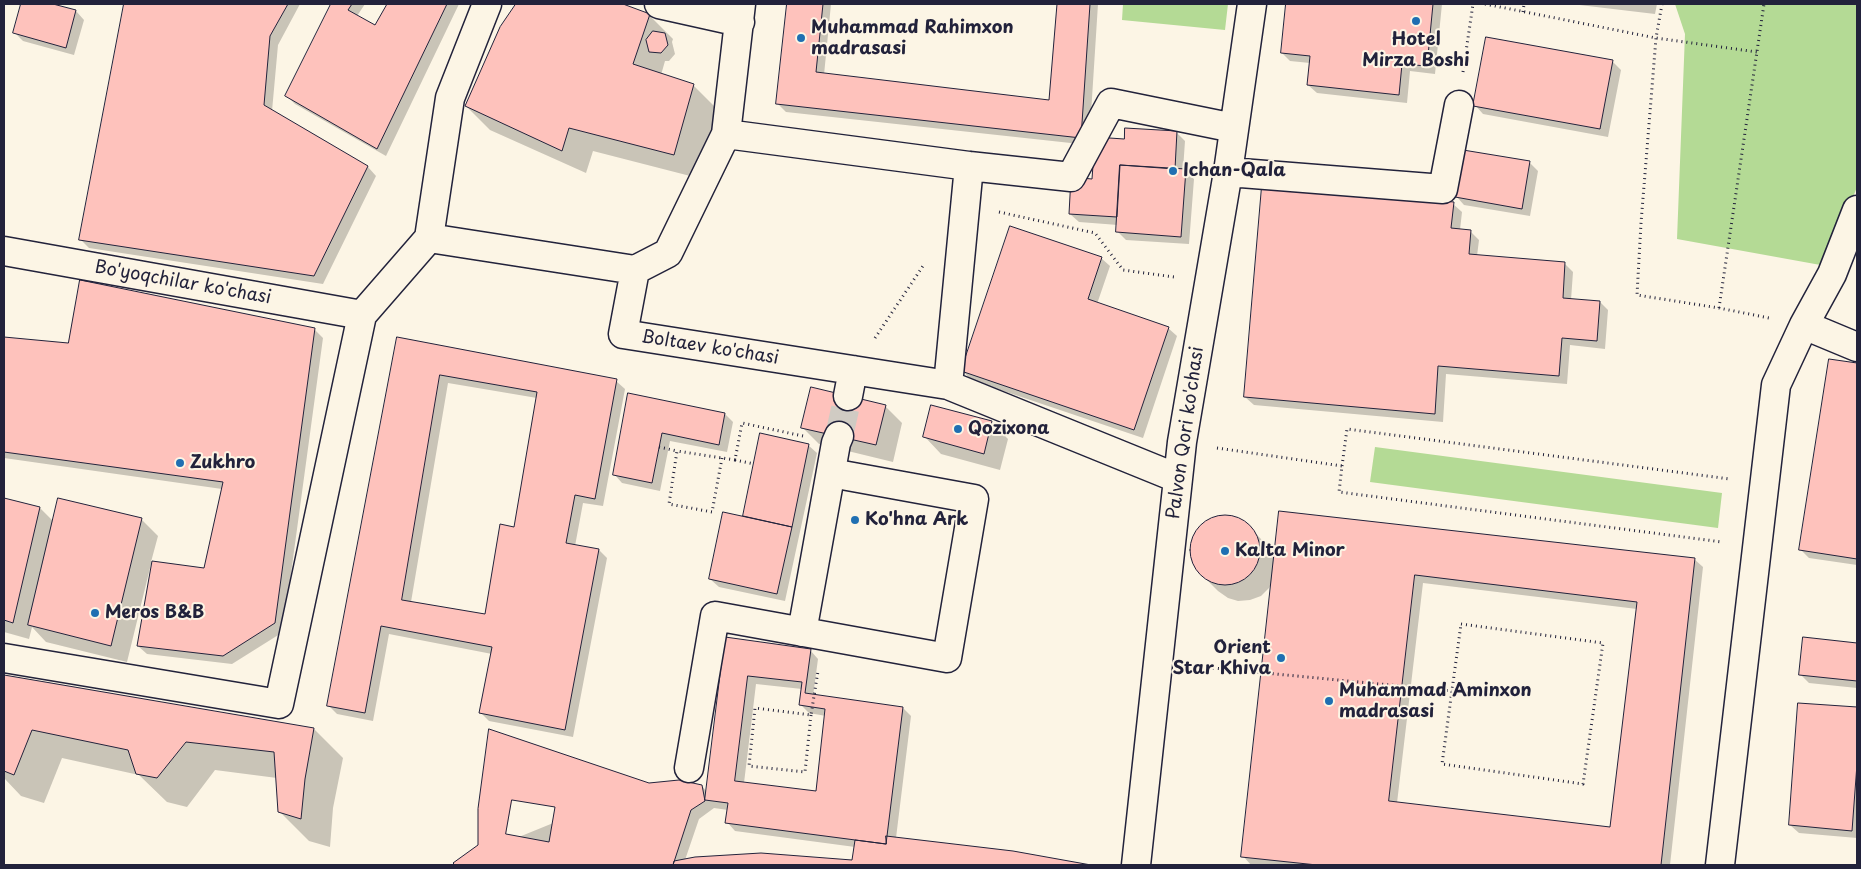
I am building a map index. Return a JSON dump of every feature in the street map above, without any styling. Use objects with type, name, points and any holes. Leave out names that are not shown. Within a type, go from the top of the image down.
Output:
[{"type":"street","points":[[4,658],[279,704],[362,315],[429,238],[450,98],[487,4]]},
{"type":"street","points":[[429,238],[635,270],[668,254],[726,134],[741,13],[659,4]]},
{"type":"street","name":"Palvon Qori ko'chasi","points":[[1136,865],[1177,478],[1228,172],[1252,4]]},
{"type":"street","points":[[726,134],[969,166],[1071,177],[1111,103],[1234,128]]},
{"type":"street","points":[[1228,172],[1442,190],[1459,105]]},
{"type":"street","points":[[948,386],[969,166]]},
{"type":"street","points":[[1720,865],[1766,484],[1776,384],[1804,325],[1832,274],[1857,210]]},
{"type":"street","name":"Bo'yoqchilar ko'chasi","points":[[4,251],[362,315]]},
{"type":"street","name":"Boltaev ko'chasi","points":[[635,270],[623,334],[850,383],[948,386],[1177,478]]},
{"type":"street","points":[[1804,325],[1857,346]]},
{"type":"street","points":[[813,634],[831,473],[837,440]]},
{"type":"street","points":[[689,768],[715,616],[947,658],[974,499],[831,473]]},
{"type":"path","points":[[1459,105],[1473,4]]},
{"type":"path","points":[[1485,4],[1656,38],[1757,52]]},
{"type":"path","points":[[1524,4],[1524,12]]},
{"type":"path","points":[[1662,4],[1656,38],[1637,295],[1719,308],[1804,325]]},
{"type":"path","points":[[1719,308],[1764,4]]},
{"type":"path","points":[[965,205],[1095,233],[1123,270],[1210,281]]},
{"type":"path","points":[[850,383],[928,260]]},
{"type":"path","points":[[735,460],[742,423],[837,440]]},
{"type":"path","points":[[1758,546],[1339,492],[1342,466],[1347,428],[1766,484]]},
{"type":"path","points":[[659,447],[754,464]]},
{"type":"path","points":[[678,451],[669,504],[712,512],[722,458]]},
{"type":"path","points":[[1237,452],[1342,466]]},
{"type":"path","points":[[1461,624],[1603,643],[1583,784],[1442,764],[1452,692],[1461,624]]},
{"type":"path","points":[[811,715],[755,708],[748,766],[805,772],[811,715],[813,634]]},
{"type":"path","points":[[1158,662],[1452,692]]},
{"type":"green space","points":[[1123,4],[1228,4],[1225,30],[1122,20]]},
{"type":"green space","points":[[1675,4],[1857,4],[1857,187],[1826,266],[1677,239],[1685,34]]},
{"type":"green space","points":[[1375,447],[1722,493],[1718,528],[1370,482]]},
{"type":"building","points":[[21,4],[53,4],[76,10],[66,48],[13,33]]},
{"type":"building","points":[[124,4],[288,4],[270,36],[264,105],[368,166],[314,276],[79,240]]},
{"type":"building","points":[[331,4],[352,4],[348,10],[375,25],[387,4],[447,4],[377,149],[285,96]]},
{"type":"building","points":[[516,4],[623,4],[650,14],[633,64],[694,84],[674,155],[569,128],[562,151],[465,106],[500,27]]},
{"type":"building","name":"Muhammad Rahimxon madrasasi","points":[[787,4],[823,4],[816,72],[1049,100],[1057,4],[1090,4],[1081,138],[776,104]]},
{"type":"building","points":[[1286,4],[1433,4],[1427,66],[1402,64],[1399,95],[1307,85],[1310,56],[1281,53]]},
{"type":"building","points":[[653,31],[665,33],[668,45],[661,53],[649,52],[646,40]]},
{"type":"building","points":[[1486,37],[1613,60],[1600,129],[1473,106]]},
{"type":"building","points":[[1125,128],[1177,131],[1175,169],[1120,165],[1117,217],[1069,214],[1071,177],[1092,179],[1095,137],[1124,139]]},
{"type":"building","points":[[1463,150],[1530,161],[1522,209],[1455,197]]},
{"type":"building","points":[[1120,165],[1186,169],[1181,237],[1116,232]]},
{"type":"building","points":[[1262,186],[1454,202],[1451,228],[1471,230],[1469,254],[1565,262],[1563,298],[1600,301],[1597,341],[1562,338],[1559,376],[1438,366],[1435,414],[1244,397]]},
{"type":"building","points":[[1010,226],[1102,257],[1088,299],[1169,327],[1134,430],[961,371]]},
{"type":"building","points":[[80,280],[315,328],[275,623],[223,656],[137,646],[152,561],[204,568],[223,482],[4,452],[4,337],[68,343]]},
{"type":"building","points":[[397,337],[617,379],[595,499],[575,495],[566,543],[599,549],[565,730],[479,713],[492,647],[381,626],[365,713],[327,706]],"holes":[[[440,375],[537,392],[514,527],[500,524],[485,614],[402,600]]]},
{"type":"building","points":[[1829,359],[1857,363],[1857,559],[1799,550]]},
{"type":"building","points":[[811,387],[886,405],[876,445],[801,428]]},
{"type":"building","points":[[628,393],[725,413],[719,445],[662,433],[652,483],[613,475]]},
{"type":"building","name":"Qozixona","points":[[931,405],[992,421],[984,454],[923,437]]},
{"type":"building","points":[[760,433],[809,444],[792,527],[743,516]]},
{"type":"building","points":[[4,498],[40,507],[13,623],[4,620]]},
{"type":"building","points":[[58,498],[142,518],[111,646],[28,625]]},
{"type":"building","name":"Muhammad Aminxon madrasasi","points":[[1279,511],[1695,558],[1661,865],[1317,865],[1241,857]],"holes":[[[1415,575],[1637,602],[1610,827],[1389,801]]]},
{"type":"building","points":[[723,512],[792,527],[777,594],[709,579]]},
{"type":"building","name":"Kalta Minor","points":[[1225,515],[1238,518],[1250,525],[1257,537],[1260,550],[1257,563],[1250,575],[1238,582],[1225,585],[1212,582],[1200,575],[1193,563],[1190,550],[1193,537],[1200,525],[1212,518]]},
{"type":"building","points":[[725,637],[811,649],[805,693],[903,707],[886,844],[725,823],[728,803],[705,800]],"holes":[[[748,676],[802,682],[799,705],[825,709],[816,791],[735,781]]]},
{"type":"building","points":[[1803,637],[1857,643],[1857,681],[1799,675]]},
{"type":"building","points":[[4,675],[314,728],[305,779],[301,819],[278,812],[274,752],[186,742],[157,778],[136,774],[128,750],[32,730],[14,775],[4,771]]},
{"type":"building","points":[[1798,703],[1857,707],[1857,764],[1852,831],[1789,825]]},
{"type":"building","points":[[489,729],[649,783],[679,780],[702,785],[705,801],[691,810],[673,865],[455,865],[453,863],[478,845],[478,809]]},
{"type":"building","points":[[512,800],[555,807],[549,842],[506,834]]},
{"type":"building","points":[[886,836],[1013,851],[1091,865],[673,865],[674,861],[695,857],[761,853],[852,860],[855,840],[886,844]]},
{"type":"tunnel","points":[[839,436],[848,396]]},
{"type":"place","name":"Hotel Mirza Boshi","points":[[1416,21]]},
{"type":"place","name":"Muhammad Rahimxon madrasasi","points":[[801,38]]},
{"type":"place","name":"Ichan-Qala","points":[[1173,171]]},
{"type":"place","name":"Qozixona","points":[[958,429]]},
{"type":"place","name":"Zukhro","points":[[180,463]]},
{"type":"place","name":"Ko'hna Ark","points":[[855,520]]},
{"type":"place","name":"Kalta Minor","points":[[1225,551]]},
{"type":"place","name":"Meros B&B","points":[[95,613]]},
{"type":"place","name":"Orient Star Khiva","points":[[1281,658]]},
{"type":"place","name":"Muhammad Aminxon madrasasi","points":[[1329,701]]}]
